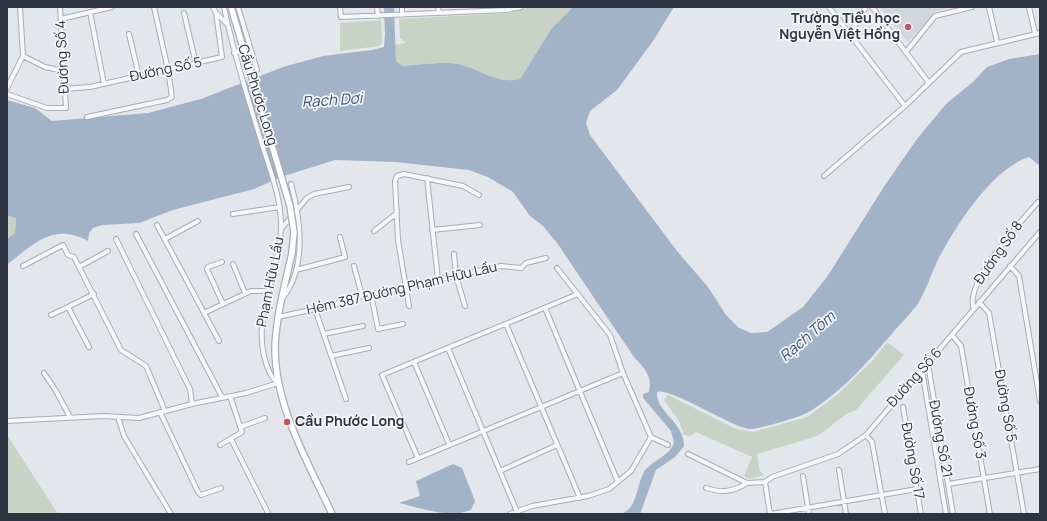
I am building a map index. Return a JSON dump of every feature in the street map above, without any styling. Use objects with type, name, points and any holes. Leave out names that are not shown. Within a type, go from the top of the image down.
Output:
[{"type":"main road","name":"Cầu Phước Long","points":[[230,7],[290,206],[294,232],[292,253]]},
{"type":"main road","name":"Phạm Hữu Lầu","points":[[292,253],[278,316],[275,350],[278,383],[288,418],[332,514]]},
{"type":"street","points":[[7,88],[23,56],[20,7]]},
{"type":"street","name":"Đường Số 4","points":[[7,94],[47,108],[66,108],[60,7]]},
{"type":"street","points":[[61,19],[90,12],[99,8],[112,7]]},
{"type":"street","points":[[87,117],[169,100],[172,97],[168,70],[154,7]]},
{"type":"street","points":[[213,7],[216,13],[228,25]]},
{"type":"street","points":[[224,7],[234,54],[250,48]]},
{"type":"street","points":[[238,7],[257,70]]},
{"type":"street","points":[[340,7],[341,17],[439,13],[476,9],[521,7]]},
{"type":"street","points":[[377,7],[380,16]]},
{"type":"street","points":[[400,15],[402,7]]},
{"type":"street","points":[[438,7],[439,13]]},
{"type":"street","points":[[829,7],[905,106]]},
{"type":"street","points":[[850,34],[866,7]]},
{"type":"street","points":[[872,7],[929,83]]},
{"type":"street","points":[[950,7],[951,12]]},
{"type":"street","points":[[906,52],[935,16],[972,7]]},
{"type":"street","points":[[989,7],[997,42]]},
{"type":"street","points":[[824,176],[905,106],[961,52],[1037,33],[1029,7]]},
{"type":"street","points":[[90,12],[104,84]]},
{"type":"street","points":[[184,13],[196,64]]},
{"type":"street","name":"Đường Số 5","points":[[65,89],[90,87],[222,57],[216,13]]},
{"type":"street","points":[[129,34],[139,76]]},
{"type":"street","name":"Cầu Phước Long","points":[[234,54],[279,200]]},
{"type":"street","points":[[23,56],[45,67],[64,71]]},
{"type":"street","points":[[410,306],[405,287],[398,240],[395,181],[397,176],[404,174],[463,186],[479,195]]},
{"type":"street","points":[[427,178],[438,280]]},
{"type":"street","name":"Phạm Hữu Lầu","points":[[282,299],[290,287],[296,270],[300,240],[298,209],[292,184]]},
{"type":"street","points":[[281,229],[307,198],[314,194],[349,187]]},
{"type":"street","name":"Phạm Hữu Lầu","points":[[278,383],[269,372],[263,351],[261,330],[263,309],[269,291],[281,229],[279,200]]},
{"type":"street","name":"Đường Số 8","points":[[974,309],[972,301],[973,290],[984,270],[1004,242],[1038,202]]},
{"type":"street","points":[[233,214],[280,207]]},
{"type":"street","points":[[374,231],[397,213]]},
{"type":"street","points":[[165,240],[198,221]]},
{"type":"street","points":[[157,225],[219,341]]},
{"type":"street","points":[[432,230],[480,225]]},
{"type":"street","name":"Đường Số 6","points":[[765,482],[772,477],[838,454],[866,435],[1038,233]]},
{"type":"street","points":[[136,234],[222,397]]},
{"type":"street","points":[[296,270],[345,257],[340,237]]},
{"type":"street","points":[[116,239],[190,389],[192,404]]},
{"type":"street","points":[[23,266],[63,245],[68,255],[74,257],[121,350],[146,366],[165,411]]},
{"type":"street","points":[[79,267],[108,250]]},
{"type":"street","points":[[454,254],[456,276],[465,306]]},
{"type":"street","name":"Hẻm 387 Đường Phạm Hữu Lầu","points":[[278,316],[501,266],[521,268],[526,263],[546,258]]},
{"type":"street","points":[[222,262],[208,267],[207,269],[223,304]]},
{"type":"street","points":[[233,264],[245,293]]},
{"type":"street","points":[[354,266],[362,296]]},
{"type":"street","points":[[1010,266],[1019,276],[1040,401]]},
{"type":"street","points":[[557,268],[610,335],[623,373],[651,437],[668,445]]},
{"type":"street","points":[[204,313],[245,293],[258,290],[269,291]]},
{"type":"street","points":[[51,315],[94,294]]},
{"type":"street","points":[[371,294],[378,329],[403,324]]},
{"type":"street","points":[[418,458],[382,375],[578,294]]},
{"type":"street","name":"Đường Số 5","points":[[980,302],[989,314],[1024,514]]},
{"type":"street","points":[[68,307],[89,347]]},
{"type":"street","points":[[545,308],[618,482]]},
{"type":"street","points":[[314,309],[346,399]]},
{"type":"street","points":[[506,324],[580,498]]},
{"type":"street","points":[[324,334],[363,326]]},
{"type":"street","name":"Đường Số 3","points":[[952,335],[961,346],[990,514]]},
{"type":"street","points":[[331,356],[369,348]]},
{"type":"street","points":[[448,348],[517,513]]},
{"type":"street","points":[[414,362],[449,444]]},
{"type":"street","name":"Đường Số 21","points":[[928,364],[953,514]]},
{"type":"street","name":"Đường Số 21","points":[[922,370],[946,514]]},
{"type":"street","points":[[44,373],[70,417]]},
{"type":"street","points":[[409,462],[449,444],[623,373]]},
{"type":"street","points":[[7,421],[70,417],[139,418],[192,404],[246,393],[278,383]]},
{"type":"street","points":[[220,445],[242,432],[230,396]]},
{"type":"street","name":"Đường Số 17","points":[[903,407],[921,514]]},
{"type":"street","points":[[160,412],[198,492],[201,495],[205,495],[221,488]]},
{"type":"street","points":[[118,417],[124,436],[172,514]]},
{"type":"street","points":[[240,427],[265,418]]},
{"type":"street","points":[[866,435],[872,442],[884,514]]},
{"type":"street","points":[[510,514],[517,513],[532,506],[580,498],[597,494],[609,489],[631,471],[651,437]]},
{"type":"street","points":[[230,439],[268,513]]},
{"type":"street","points":[[500,471],[557,445]]},
{"type":"street","points":[[688,454],[747,483],[765,482],[771,514],[917,489]]},
{"type":"street","points":[[948,484],[1040,469]]},
{"type":"street","points":[[839,470],[846,514]]},
{"type":"street","points":[[803,476],[809,514]]},
{"type":"street","points":[[706,488],[716,492],[727,492],[737,490],[747,483]]},
{"type":"shaded area","name":"Trường Tiểu học Nguyễn Việt Hồng","points":[[879,7],[947,8],[934,13],[908,42]]},
{"type":"green space","points":[[530,7],[573,7],[552,28],[520,79],[504,80],[466,66],[452,63],[402,66],[396,62],[395,45],[406,43],[400,38],[399,19],[511,13]]},
{"type":"green space","points":[[381,20],[382,43],[379,46],[340,51],[340,23]]},
{"type":"green space","points":[[7,216],[16,218],[15,233],[7,239]]},
{"type":"green space","points":[[887,342],[904,355],[856,410],[845,415],[825,431],[814,437],[757,454],[760,471],[764,475],[749,479],[744,476],[752,457],[696,432],[690,436],[684,435],[679,421],[664,400],[668,395],[736,429],[753,432],[807,417],[837,395],[874,359]]},
{"type":"green space","points":[[7,435],[58,514],[7,514]]},
{"type":"water","points":[[384,7],[394,7],[396,61],[402,66],[452,63],[466,66],[496,78],[512,80],[520,79],[552,28],[573,7],[674,7],[653,41],[617,90],[590,111],[586,123],[590,135],[677,251],[708,287],[726,315],[739,328],[751,333],[767,332],[803,307],[827,277],[885,185],[917,139],[946,104],[973,82],[987,67],[1009,59],[1040,54],[1040,166],[1029,157],[1015,164],[1001,174],[987,187],[963,218],[943,250],[917,305],[875,353],[843,386],[820,405],[807,413],[769,425],[749,429],[728,421],[674,395],[664,392],[657,392],[660,405],[680,430],[683,437],[684,446],[675,457],[656,470],[640,514],[621,514],[627,511],[634,502],[644,472],[670,450],[674,442],[671,431],[643,398],[643,394],[649,392],[649,377],[557,243],[543,226],[530,216],[513,192],[488,177],[469,170],[396,162],[335,160],[281,177],[254,189],[173,210],[139,223],[102,225],[93,228],[89,233],[88,241],[76,236],[65,234],[44,238],[35,243],[7,265],[7,239],[15,233],[16,218],[7,216],[7,100],[35,108],[52,121],[148,113],[201,99],[283,67],[323,56],[372,50],[384,47]]},
{"type":"water","points":[[453,464],[462,468],[475,501],[471,510],[444,513],[399,503],[420,496],[416,481]]},
{"type":"place","name":"Trường Tiểu học Nguyễn Việt Hồng","points":[[908,27]]},
{"type":"place","name":"Cầu Phước Long","points":[[287,422]]},
{"type":"water label","name":"Rạch Dơi","points":[[332,101]]},
{"type":"water label","name":"Rạch Tôm","points":[[808,337]]}]
